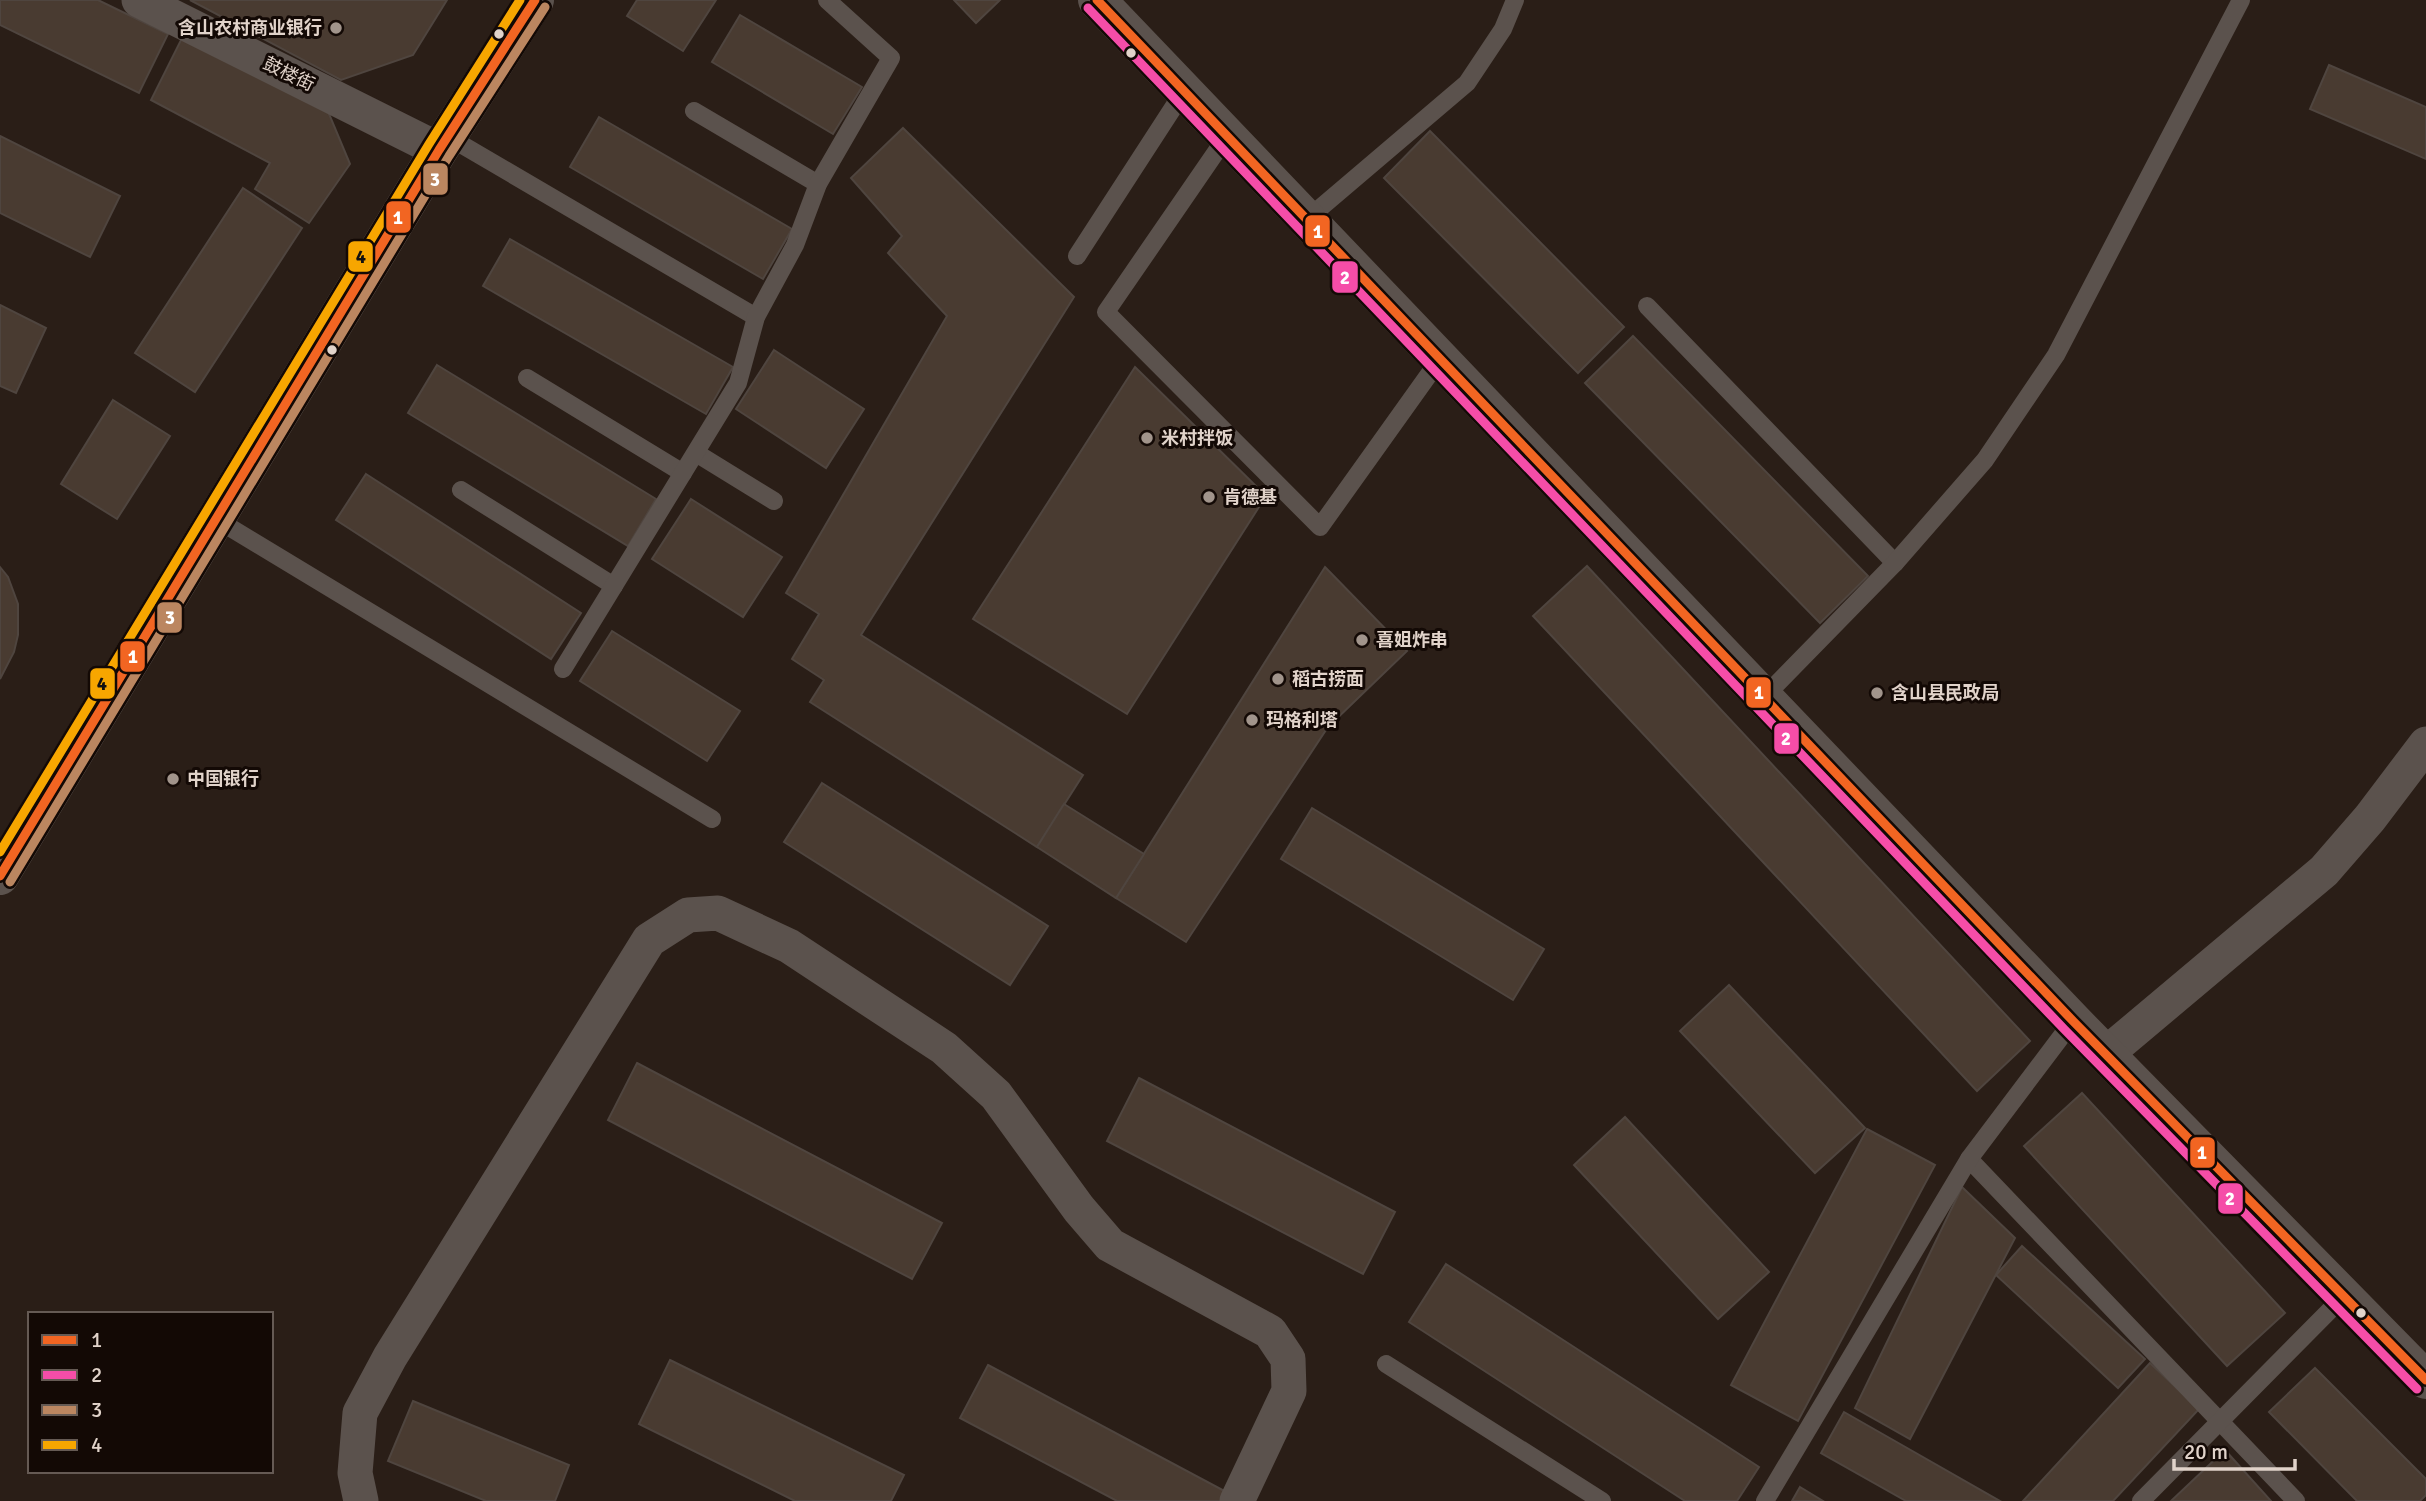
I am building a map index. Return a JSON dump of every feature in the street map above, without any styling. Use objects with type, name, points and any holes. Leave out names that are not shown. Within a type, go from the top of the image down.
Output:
[{"type":"main road","points":[[0,876],[443,143],[535,0]]},
{"type":"main road","points":[[1097,0],[2073,1021],[2426,1380]]},
{"type":"street","name":"鼓楼街","points":[[139,0],[443,143]]},
{"type":"street","points":[[2106,1054],[2324,871],[2370,818],[2426,744]]},
{"type":"street","points":[[361,1501],[355,1473],[360,1413],[390,1357],[649,940],[688,915],[718,913],[789,946],[944,1048],[996,1095],[1079,1209],[1110,1245],[1270,1332],[1288,1359],[1289,1391],[1237,1501]]},
{"type":"lane","points":[[563,669],[738,383],[756,317],[795,245],[818,184],[891,58],[827,0]]},
{"type":"lane","points":[[1306,220],[1467,83],[1503,29],[1515,0]]},
{"type":"lane","points":[[1764,697],[1895,563],[1985,460],[2056,355],[2241,0]]},
{"type":"lane","points":[[1077,256],[1184,91]]},
{"type":"lane","points":[[694,111],[818,184]]},
{"type":"lane","points":[[1227,136],[1106,312],[1320,527],[1440,359]]},
{"type":"lane","points":[[443,143],[756,317]]},
{"type":"lane","points":[[1647,306],[1895,563]]},
{"type":"lane","points":[[527,378],[683,473]]},
{"type":"lane","points":[[696,453],[774,501]]},
{"type":"lane","points":[[461,490],[614,586]]},
{"type":"lane","points":[[216,519],[712,819]]},
{"type":"lane","points":[[1765,1501],[1969,1159],[2073,1021]]},
{"type":"lane","points":[[1969,1159],[2295,1501]]},
{"type":"lane","points":[[2141,1501],[2344,1296]]},
{"type":"lane","points":[[1385,1364],[1602,1501]]},
{"type":"building","points":[[0,0],[98,0],[168,34],[139,93],[0,25]]},
{"type":"building","name":"含山农村商业银行","points":[[190,0],[447,0],[413,55],[341,80]]},
{"type":"building","points":[[637,0],[716,0],[683,51],[627,16]]},
{"type":"building","points":[[954,0],[1000,0],[976,23]]},
{"type":"building","points":[[740,15],[862,87],[833,134],[712,62]]},
{"type":"building","points":[[182,38],[327,109],[350,164],[309,223],[255,189],[270,163],[151,100]]},
{"type":"building","points":[[2329,65],[2426,107],[2426,159],[2310,109]]},
{"type":"building","points":[[599,117],[792,229],[763,279],[570,167]]},
{"type":"building","points":[[903,128],[1074,297],[861,635],[1083,775],[1037,847],[810,702],[824,680],[792,659],[819,614],[786,593],[947,316],[888,253],[902,236],[851,178]]},
{"type":"building","points":[[1430,131],[1624,327],[1578,373],[1384,178]]},
{"type":"building","points":[[0,136],[120,196],[90,257],[0,213]]},
{"type":"building","points":[[243,188],[302,228],[195,392],[135,353]]},
{"type":"building","points":[[510,239],[733,367],[706,414],[483,286]]},
{"type":"building","points":[[0,305],[46,328],[16,393],[0,386]]},
{"type":"building","points":[[1633,336],[1868,576],[1820,623],[1585,383]]},
{"type":"building","points":[[774,350],[864,409],[826,468],[736,409]]},
{"type":"building","points":[[437,365],[656,499],[628,546],[408,413]]},
{"type":"building","points":[[1135,367],[1266,496],[1127,714],[973,619]]},
{"type":"building","points":[[113,400],[170,436],[117,519],[61,484]]},
{"type":"building","points":[[366,474],[581,613],[551,659],[336,520]]},
{"type":"building","points":[[691,499],[782,557],[743,617],[652,559]]},
{"type":"building","points":[[1587,566],[2030,1041],[1977,1091],[1533,616]]},
{"type":"building","points":[[0,567],[8,577],[18,604],[18,635],[14,652],[0,679]]},
{"type":"building","points":[[1325,567],[1407,651],[1328,727],[1186,942],[1116,898]]},
{"type":"building","points":[[612,631],[740,711],[707,761],[580,681]]},
{"type":"building","points":[[822,783],[1048,926],[1010,985],[784,842]]},
{"type":"building","points":[[1064,804],[1144,854],[1116,898],[1037,847]]},
{"type":"building","points":[[1312,808],[1544,949],[1513,1000],[1281,859]]},
{"type":"building","points":[[1729,985],[1865,1128],[1815,1173],[1680,1031]]},
{"type":"building","points":[[637,1063],[942,1223],[912,1279],[608,1120]]},
{"type":"building","points":[[1139,1078],[1395,1212],[1363,1274],[1107,1141]]},
{"type":"building","points":[[2082,1093],[2285,1313],[2227,1366],[2024,1146]]},
{"type":"building","points":[[1625,1117],[1769,1272],[1718,1319],[1574,1165]]},
{"type":"building","points":[[1867,1129],[1935,1165],[1798,1421],[1731,1385]]},
{"type":"building","points":[[1962,1187],[2015,1238],[1910,1439],[1855,1408]]},
{"type":"building","points":[[2022,1246],[2145,1359],[2118,1388],[1996,1275]]},
{"type":"building","points":[[1446,1264],[1759,1467],[1737,1501],[1685,1501],[1409,1322]]},
{"type":"building","points":[[670,1360],[904,1475],[891,1501],[795,1501],[639,1424]]},
{"type":"building","points":[[2150,1363],[2199,1409],[2113,1501],[2023,1501]]},
{"type":"building","points":[[988,1365],[1230,1494],[1226,1501],[1117,1501],[960,1418]]},
{"type":"building","points":[[2315,1368],[2426,1479],[2426,1495],[2420,1501],[2357,1501],[2269,1412]]},
{"type":"building","points":[[413,1401],[569,1465],[555,1501],[486,1501],[388,1461]]},
{"type":"building","points":[[1844,1412],[2000,1501],[1906,1501],[1821,1453]]},
{"type":"building","points":[[2225,1450],[2271,1501],[2171,1501]]},
{"type":"building","points":[[1800,1487],[1823,1501],[1792,1501]]},
{"type":"transit line","name":"4","points":[[0,852],[429,144],[520,0]]},
{"type":"transit line","name":"1","points":[[0,876],[439,150],[535,0]]},
{"type":"transit line","name":"1","points":[[1097,0],[2073,1021],[2426,1380]]},
{"type":"transit line","name":"3","points":[[10,882],[449,156],[545,7]]},
{"type":"transit line","name":"2","points":[[1088,8],[2064,1029],[2417,1389]]},
{"type":"place","name":"含山农村商业银行","points":[[336,28]]},
{"type":"place","name":"米村拌饭","points":[[1147,438]]},
{"type":"place","name":"肯德基","points":[[1209,497]]},
{"type":"place","name":"喜姐炸串","points":[[1362,640]]},
{"type":"place","name":"稻古捞面","points":[[1278,679]]},
{"type":"place","name":"含山县民政局","points":[[1877,693]]},
{"type":"place","name":"玛格利塔","points":[[1252,720]]},
{"type":"place","name":"中国银行","points":[[173,779]]}]
